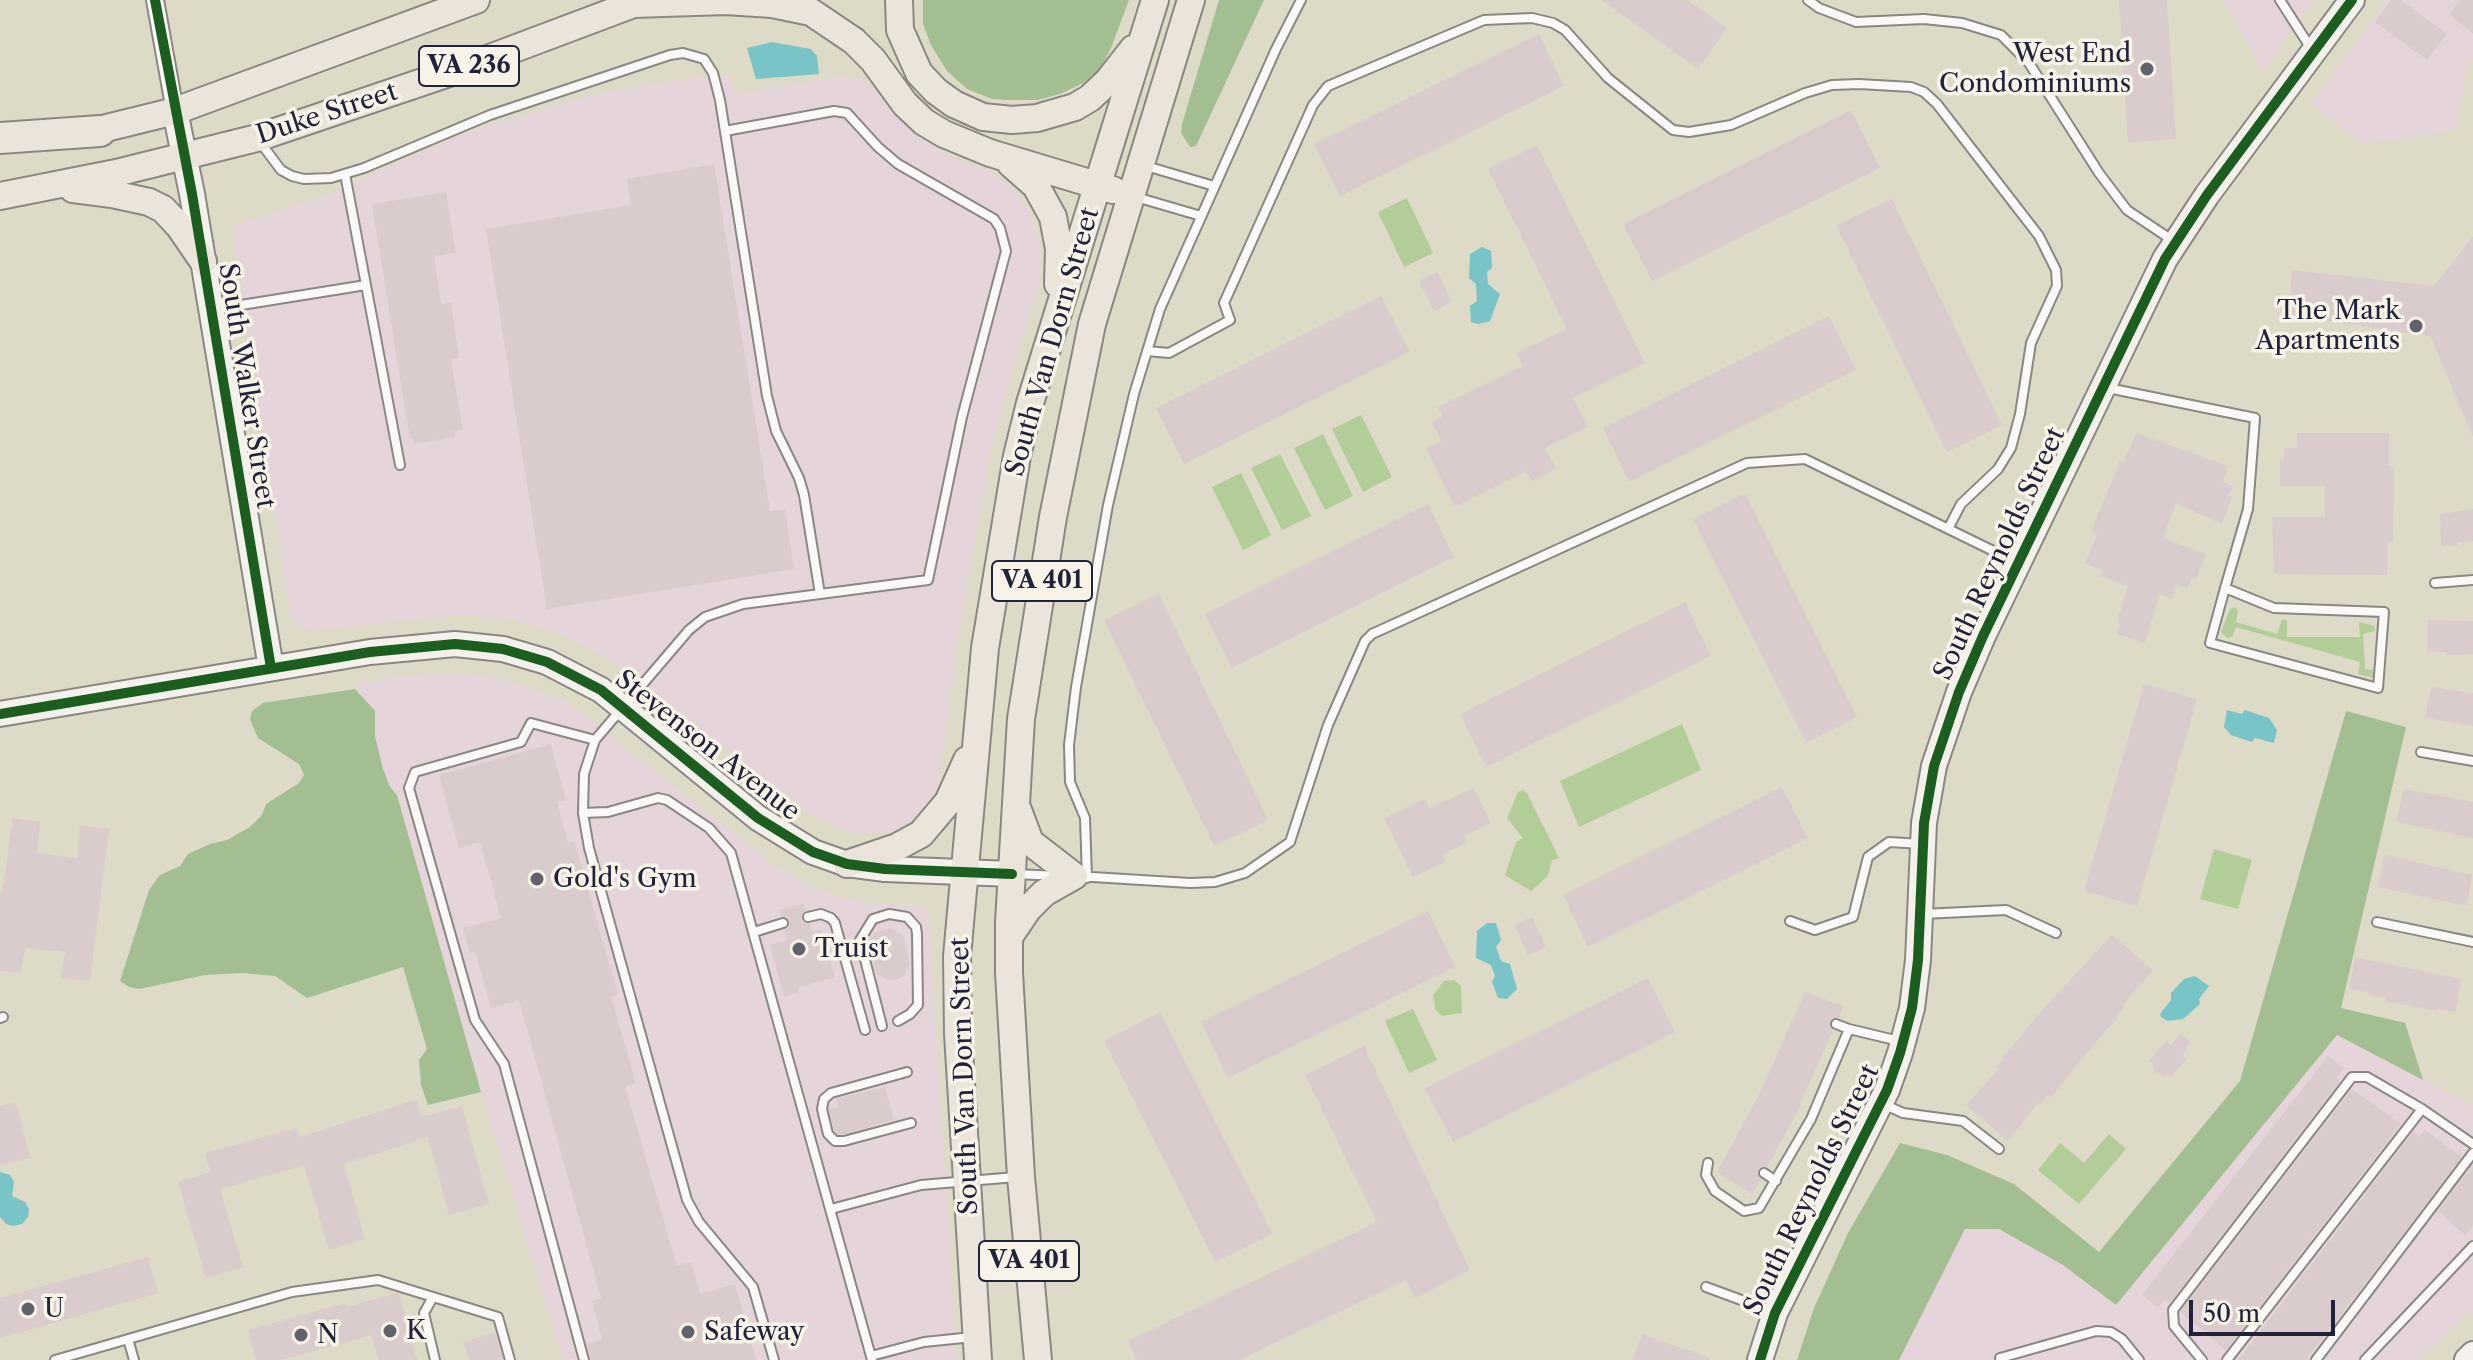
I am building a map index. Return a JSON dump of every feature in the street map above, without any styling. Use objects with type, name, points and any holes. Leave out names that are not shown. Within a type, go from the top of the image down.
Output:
[{"type":"highway","points":[[0,138],[100,131]]},
{"type":"main road","name":"Duke Street","points":[[0,150],[100,131],[175,111],[448,5],[476,0]]},
{"type":"main road","points":[[899,0],[900,30],[919,73],[954,104],[983,117],[1012,120],[1037,118],[1075,107],[1108,81],[1145,33]]},
{"type":"main road","name":"South Van Dorn Street","points":[[977,1348],[958,1034],[957,956],[991,600],[1017,456],[1155,0]]},
{"type":"main road","name":"South Van Dorn Street","points":[[1038,1360],[1011,1023],[1009,937],[1021,719],[1053,517],[1092,324],[1191,0]]},
{"type":"main road","name":"Duke Street","points":[[0,196],[53,187],[257,138],[458,70],[638,2],[726,1],[772,4],[811,12],[854,41],[873,60],[905,104],[924,122],[990,153]]},
{"type":"main road","points":[[990,153],[1131,196]]},
{"type":"main road","points":[[990,153],[1016,167],[1036,186],[1053,217],[1059,249],[1057,316]]},
{"type":"main road","points":[[1108,154],[1141,164]]},
{"type":"main road","points":[[53,187],[149,202],[163,209],[179,226],[203,261]]},
{"type":"main road","points":[[847,864],[897,847],[930,827],[948,802],[976,742]]},
{"type":"main road","points":[[1015,802],[1030,842],[1081,877]]},
{"type":"main road","points":[[1009,937],[1028,909],[1044,893],[1081,877]]},
{"type":"street","points":[[155,0],[175,111]]},
{"type":"street","name":"South Reynolds Street","points":[[1760,1360],[1775,1313],[1881,1103],[1903,1042],[1912,1008],[1922,844],[1934,766],[1959,692],[2018,563],[2175,242],[2314,52],[2343,4]]},
{"type":"street","name":"South Walker Street","points":[[175,111],[271,668]]},
{"type":"street","name":"Stevenson Avenue","points":[[0,714],[422,645],[481,645],[525,654],[562,668],[601,690],[758,818],[798,845],[847,864],[885,869],[1012,874]]},
{"type":"street","points":[[2467,1360],[2473,1354]]},
{"type":"lane","points":[[1081,877],[1085,818],[1070,782],[1069,745],[1108,505],[1160,309],[1301,0]]},
{"type":"lane","points":[[1808,0],[1819,8],[1856,22],[1924,19],[1962,23],[2001,35],[2029,63],[2099,173],[2127,210],[2175,242]]},
{"type":"lane","points":[[2280,0],[2314,52]]},
{"type":"lane","points":[[1147,351],[1169,353],[1230,320],[1224,303],[1313,105],[1328,86],[1484,20],[1532,18],[1553,23],[1565,30],[1608,78],[1673,130],[1689,132],[1731,125],[1805,93],[1832,85],[1911,87],[1924,92],[1945,113],[2039,236],[2056,270],[2057,286],[2031,343],[2020,414],[2011,448],[1998,469],[1961,504],[1948,529]]},
{"type":"lane","points":[[257,138],[281,170],[292,176],[318,180],[345,174],[456,127],[670,55],[683,53],[704,59],[713,73],[720,100],[767,396],[776,431],[804,495],[820,594]]},
{"type":"lane","points":[[725,131],[834,111],[847,113],[898,164],[994,219],[1006,251],[965,404],[928,580],[743,604],[705,617],[689,630],[595,740],[584,774],[583,813],[592,860],[687,1200],[699,1222],[753,1287],[774,1360]]},
{"type":"lane","points":[[1141,164],[1214,186]]},
{"type":"lane","points":[[345,174],[400,465]]},
{"type":"lane","points":[[1131,196],[1201,216]]},
{"type":"lane","points":[[211,310],[366,285]]},
{"type":"lane","points":[[2103,387],[2255,418],[2248,509],[2225,588],[2210,643],[2378,688],[2384,612],[2274,608],[2225,588]]},
{"type":"lane","points":[[1012,874],[1190,883],[1215,882],[1245,873],[1290,842],[1330,719],[1365,641],[1372,634],[1747,463],[1805,459],[2018,563]]},
{"type":"lane","points":[[2435,583],[2473,580]]},
{"type":"lane","points":[[584,1360],[504,1064],[475,1020],[409,788],[415,772],[521,742],[531,723],[595,740]]},
{"type":"lane","points":[[2421,752],[2473,761]]},
{"type":"lane","points":[[583,813],[608,812],[658,798],[667,800],[709,828],[731,853],[872,1358],[924,1342],[977,1348]]},
{"type":"lane","points":[[1790,921],[1815,930],[1853,917],[1868,857],[1889,842],[1922,844]]},
{"type":"lane","points":[[1919,914],[2006,910],[2056,933]]},
{"type":"lane","points":[[808,917],[821,914],[835,923],[865,1030]]},
{"type":"lane","points":[[882,1026],[860,940],[873,919],[889,914],[907,917],[916,927],[917,934],[918,1005],[898,1021]]},
{"type":"lane","points":[[2377,922],[2473,942]]},
{"type":"lane","points":[[754,932],[783,923]]},
{"type":"lane","points":[[1836,1024],[1903,1042]]},
{"type":"lane","points":[[1708,1163],[1706,1175],[1711,1187],[1744,1211],[1759,1208],[1811,1119],[1849,1029]]},
{"type":"lane","points":[[907,1072],[831,1093],[824,1099],[822,1109],[828,1134],[835,1141],[851,1140],[911,1123]]},
{"type":"lane","points":[[2202,1360],[2174,1326],[2173,1310],[2352,1077],[2367,1077],[2473,1144]]},
{"type":"lane","points":[[1881,1103],[1903,1113],[1963,1121],[1999,1149]]},
{"type":"lane","points":[[2227,1360],[2422,1109]]},
{"type":"lane","points":[[2316,1360],[2473,1153]]},
{"type":"lane","points":[[1764,1173],[1776,1181]]},
{"type":"lane","points":[[831,1209],[921,1185],[1021,1177]]},
{"type":"lane","points":[[2365,1360],[2473,1246]]},
{"type":"lane","points":[[55,1360],[292,1292],[378,1280],[498,1317],[510,1360]]},
{"type":"lane","points":[[1706,1287],[1775,1313]]},
{"type":"lane","points":[[433,1297],[424,1313],[435,1360]]},
{"type":"lane","points":[[2000,1358],[2096,1331],[2111,1332],[2122,1339],[2139,1360]]},
{"type":"lane","points":[[128,1339],[134,1360]]},
{"type":"shaded area","points":[[2224,0],[2313,0],[2263,71]]},
{"type":"shaded area","points":[[2387,0],[2473,0],[2473,56],[2468,61],[2456,130],[2362,144],[2312,103]]},
{"type":"shaded area","points":[[702,76],[730,76],[734,95],[843,76],[866,81],[913,132],[954,158],[992,173],[1013,187],[1028,207],[1037,231],[1041,255],[1040,279],[994,435],[958,637],[938,789],[930,805],[900,830],[863,834],[847,832],[813,815],[609,660],[563,635],[505,618],[457,615],[315,630],[303,629],[291,618],[233,226],[331,193],[466,132],[592,95]]},
{"type":"shaded area","points":[[459,673],[509,681],[565,700],[769,862],[813,888],[864,904],[919,905],[926,909],[957,1360],[563,1360],[357,683],[414,675]]},
{"type":"shaded area","points":[[2337,1035],[2473,1105],[2473,1310],[2418,1360],[1899,1360],[1964,1229],[1999,1229],[2063,1265],[2117,1304]]},
{"type":"green space","points":[[923,0],[1129,0],[1101,68],[1083,83],[1038,100],[1009,100],[992,99],[967,89],[947,71],[931,45],[923,24]]},
{"type":"green space","points":[[1219,0],[1264,0],[1196,146],[1190,147],[1181,133],[1182,124]]},
{"type":"green space","points":[[1407,198],[1433,253],[1404,267],[1378,212]]},
{"type":"green space","points":[[1361,415],[1392,477],[1363,492],[1332,429]]},
{"type":"green space","points":[[1323,434],[1353,496],[1325,510],[1294,448]]},
{"type":"green space","points":[[1280,454],[1311,516],[1282,530],[1251,468]]},
{"type":"green space","points":[[1241,473],[1271,535],[1243,550],[1212,487]]},
{"type":"green space","points":[[2235,607],[2238,611],[2236,622],[2277,634],[2282,620],[2287,620],[2287,637],[2360,637],[2359,622],[2374,626],[2375,631],[2363,634],[2365,669],[2372,670],[2375,678],[2358,674],[2360,662],[2236,627],[2232,637],[2227,638],[2221,632],[2230,609]]},
{"type":"green space","points":[[355,689],[375,711],[375,736],[383,769],[397,795],[481,1092],[428,1105],[421,1085],[419,1060],[427,1049],[403,967],[307,998],[275,976],[242,973],[205,975],[139,989],[120,981],[149,890],[160,875],[180,866],[188,854],[227,840],[250,827],[262,815],[266,804],[299,783],[304,775],[299,764],[258,738],[250,719],[252,711],[263,703]]},
{"type":"green space","points":[[2346,711],[2406,727],[2341,1008],[2405,1023],[2423,1080],[2337,1035],[2116,1305],[2063,1265],[1999,1229],[1965,1229],[1899,1360],[1797,1360],[1814,1308],[1848,1233],[1900,1143],[1947,1155],[2014,1184],[2099,1252],[2240,1081]]},
{"type":"green space","points":[[1682,724],[1701,770],[1579,827],[1560,781]]},
{"type":"green space","points":[[1523,790],[1559,858],[1552,860],[1548,876],[1531,891],[1505,875],[1516,842],[1523,838],[1507,818],[1518,792]]},
{"type":"green space","points":[[2214,849],[2252,860],[2238,909],[2200,899]]},
{"type":"green space","points":[[1454,980],[1461,986],[1462,1013],[1441,1016],[1435,1008],[1433,995],[1444,981]]},
{"type":"green space","points":[[1413,1009],[1437,1060],[1409,1073],[1385,1021]]},
{"type":"green space","points":[[2109,1134],[2126,1149],[2079,1204],[2038,1170],[2060,1143],[2084,1163]]},
{"type":"water","points":[[772,42],[811,49],[817,56],[819,74],[756,79],[747,48]]},
{"type":"water","points":[[1482,247],[1491,251],[1492,268],[1487,272],[1488,284],[1500,294],[1490,321],[1478,324],[1471,322],[1470,306],[1477,301],[1476,284],[1469,278],[1470,254]]},
{"type":"water","points":[[2227,710],[2242,714],[2245,710],[2269,718],[2277,730],[2274,743],[2255,738],[2252,742],[2231,735],[2224,727]]},
{"type":"water","points":[[1487,923],[1496,923],[1501,940],[1496,947],[1501,961],[1510,964],[1517,989],[1507,999],[1498,998],[1492,982],[1495,976],[1491,965],[1476,958],[1477,931]]},
{"type":"water","points":[[2195,976],[2209,986],[2199,999],[2200,1004],[2183,1019],[2168,1021],[2161,1017],[2171,1000],[2171,993],[2184,979]]},
{"type":"water","points":[[0,1172],[10,1175],[14,1182],[12,1196],[25,1202],[29,1209],[28,1217],[22,1224],[6,1224],[0,1217]]},
{"type":"building","points":[[1601,0],[1687,0],[1727,28],[1698,69]]},
{"type":"building","name":"West End Condominiums","points":[[2119,0],[2167,0],[2176,139],[2128,142]]},
{"type":"building","points":[[2391,0],[2401,0],[2447,34],[2427,60],[2375,22]]},
{"type":"building","points":[[2460,0],[2473,0],[2473,34],[2449,14]]},
{"type":"building","points":[[1539,34],[1564,86],[1340,196],[1314,144]]},
{"type":"building","points":[[1851,110],[1880,168],[1652,281],[1623,224]]},
{"type":"building","points":[[1537,145],[1645,363],[1573,398],[1588,427],[1545,448],[1556,469],[1532,481],[1527,471],[1455,507],[1426,448],[1441,441],[1432,422],[1443,416],[1438,407],[1523,366],[1516,353],[1567,329],[1488,169]]},
{"type":"building","points":[[714,164],[770,511],[785,509],[794,569],[547,609],[486,229],[631,205],[627,179]]},
{"type":"building","points":[[446,192],[456,253],[434,256],[441,304],[451,303],[459,358],[451,360],[463,430],[454,431],[455,437],[414,444],[413,438],[410,439],[372,204]]},
{"type":"building","points":[[1892,199],[2002,425],[1947,452],[1836,225]]},
{"type":"building","name":"The Mark Apartments","points":[[2473,236],[2473,437],[2430,336],[2288,315],[2292,270],[2434,286]]},
{"type":"building","points":[[1438,272],[1452,302],[1434,311],[1419,281]]},
{"type":"building","points":[[1381,296],[1410,352],[1184,464],[1156,408]]},
{"type":"building","points":[[1829,316],[1856,370],[1629,482],[1603,428]]},
{"type":"building","points":[[2136,433],[2228,466],[2223,482],[2233,486],[2222,524],[2176,503],[2163,538],[2206,554],[2196,579],[2192,578],[2187,588],[2177,584],[2171,599],[2160,594],[2145,643],[2117,634],[2120,623],[2117,622],[2128,586],[2100,576],[2102,571],[2085,563],[2097,534],[2091,532],[2120,461],[2124,462]]},
{"type":"building","points":[[2297,433],[2389,433],[2389,466],[2394,466],[2393,542],[2387,543],[2387,575],[2274,574],[2272,517],[2325,517],[2325,486],[2280,486],[2280,459],[2284,459],[2284,448],[2297,448]]},
{"type":"building","points":[[1745,493],[1857,717],[1806,743],[1693,519]]},
{"type":"building","points":[[1428,504],[1454,557],[1232,668],[1205,614]]},
{"type":"building","points":[[2473,509],[2473,541],[2458,542],[2458,546],[2441,546],[2440,514]]},
{"type":"building","points":[[1159,594],[1268,820],[1214,846],[1104,620]]},
{"type":"building","points":[[1685,602],[1711,656],[1486,767],[1460,714]]},
{"type":"building","points":[[2428,620],[2473,621],[2473,654],[2427,652]]},
{"type":"building","points":[[2144,684],[2197,699],[2137,906],[2084,891]]},
{"type":"building","points":[[2431,687],[2473,693],[2473,726],[2425,718]]},
{"type":"building","points":[[551,744],[566,800],[557,802],[568,843],[574,841],[618,994],[611,996],[636,1083],[625,1086],[677,1266],[691,1262],[700,1294],[735,1284],[756,1360],[592,1360],[587,1344],[602,1339],[592,1301],[601,1298],[519,1000],[491,1008],[475,952],[470,953],[463,928],[501,918],[480,842],[459,848],[439,775]]},
{"type":"building","points":[[1782,787],[1808,838],[1588,947],[1563,895]]},
{"type":"building","points":[[1474,788],[1491,823],[1464,836],[1466,843],[1443,854],[1446,862],[1413,877],[1384,818],[1425,799],[1429,808]]},
{"type":"building","points":[[2404,789],[2473,802],[2473,838],[2396,822]]},
{"type":"building","points":[[13,818],[40,822],[37,853],[77,858],[80,826],[109,829],[90,981],[61,978],[65,952],[25,948],[21,973],[0,971],[0,893]]},
{"type":"building","points":[[2384,855],[2472,875],[2467,906],[2378,887]]},
{"type":"building","name":"Truist","points":[[804,903],[806,910],[801,919],[810,924],[812,932],[821,929],[835,977],[798,988],[799,991],[784,997],[770,945],[787,940],[784,930],[790,922],[787,917],[781,916],[779,910]]},
{"type":"building","points":[[1428,911],[1455,967],[1228,1078],[1201,1022]]},
{"type":"building","points":[[1532,917],[1546,947],[1528,955],[1514,925]]},
{"type":"building","points":[[890,928],[903,935],[910,963],[903,977],[890,981],[876,974],[868,943],[874,933]]},
{"type":"building","points":[[2112,935],[2153,970],[2123,1005],[2125,1007],[2116,1017],[2118,1019],[2051,1097],[2048,1095],[2038,1103],[2008,1141],[1966,1105],[1998,1070],[1996,1068],[2003,1057],[2044,1008]]},
{"type":"building","points":[[2355,957],[2461,979],[2456,1012],[2385,1001],[2385,998],[2367,995],[2368,992],[2349,989]]},
{"type":"building","points":[[1648,978],[1675,1032],[1453,1142],[1425,1088]]},
{"type":"building","points":[[1805,992],[1844,1006],[1839,1018],[1830,1021],[1829,1026],[1833,1030],[1794,1118],[1767,1167],[1762,1166],[1758,1170],[1761,1179],[1752,1194],[1717,1172],[1759,1095]]},
{"type":"building","points":[[1160,1012],[1272,1234],[1215,1262],[1104,1041]]},
{"type":"building","points":[[2181,1034],[2190,1042],[2183,1055],[2187,1059],[2171,1077],[2167,1074],[2164,1078],[2149,1061],[2166,1041],[2170,1045]]},
{"type":"building","points":[[1364,1046],[1470,1270],[1415,1298],[1406,1280],[1239,1360],[1137,1360],[1128,1341],[1377,1222],[1305,1075]]},
{"type":"building","points":[[2328,1056],[2344,1068],[2336,1078],[2340,1081],[2170,1303],[2165,1299],[2158,1307],[2142,1295]]},
{"type":"building","points":[[885,1087],[894,1120],[845,1134],[834,1130],[829,1109],[838,1107],[836,1099]]},
{"type":"building","points":[[2352,1089],[2401,1124],[2226,1350],[2180,1312]]},
{"type":"building","points":[[416,1100],[422,1117],[462,1106],[489,1204],[449,1215],[428,1137],[344,1164],[365,1239],[329,1250],[304,1165],[220,1189],[243,1267],[206,1278],[178,1182],[210,1172],[205,1153],[297,1128],[300,1137]]},
{"type":"building","points":[[16,1103],[30,1158],[0,1165],[0,1106]]},
{"type":"building","points":[[2425,1130],[2462,1157],[2306,1360],[2238,1360],[2413,1132],[2419,1137]]},
{"type":"building","points":[[2473,1165],[2473,1226],[2465,1235],[2438,1211]]},
{"type":"building","points":[[148,1257],[158,1293],[0,1338],[0,1298]]},
{"type":"building","points":[[397,1293],[417,1360],[378,1360],[372,1335],[281,1360],[256,1360],[248,1330],[345,1303],[346,1307]]},
{"type":"building","points":[[495,1332],[503,1360],[469,1360],[463,1342]]},
{"type":"building","points":[[1642,1334],[1709,1358],[1709,1360],[1633,1360]]},
{"type":"cycle path","points":[[155,0],[192,194],[271,668]]},
{"type":"cycle path","points":[[1760,1360],[1775,1313],[1887,1090],[1900,1053],[1912,1008],[1918,960],[1924,823],[1934,766],[1959,692],[1983,636],[2165,259],[2207,195],[2352,0]]},
{"type":"cycle path","points":[[0,714],[370,652],[455,644],[503,649],[547,662],[601,690],[758,818],[813,852],[847,864],[885,869],[1012,874]]},
{"type":"place","name":"West End Condominiums","points":[[2147,69]]},
{"type":"place","name":"The Mark Apartments","points":[[2416,326]]},
{"type":"place","name":"Gold's Gym","points":[[537,879]]},
{"type":"place","name":"Truist","points":[[799,949]]},
{"type":"place","name":"U","points":[[28,1309]]},
{"type":"place","name":"K","points":[[390,1331]]},
{"type":"place","name":"Safeway","points":[[688,1332]]},
{"type":"place","name":"N","points":[[301,1335]]}]
